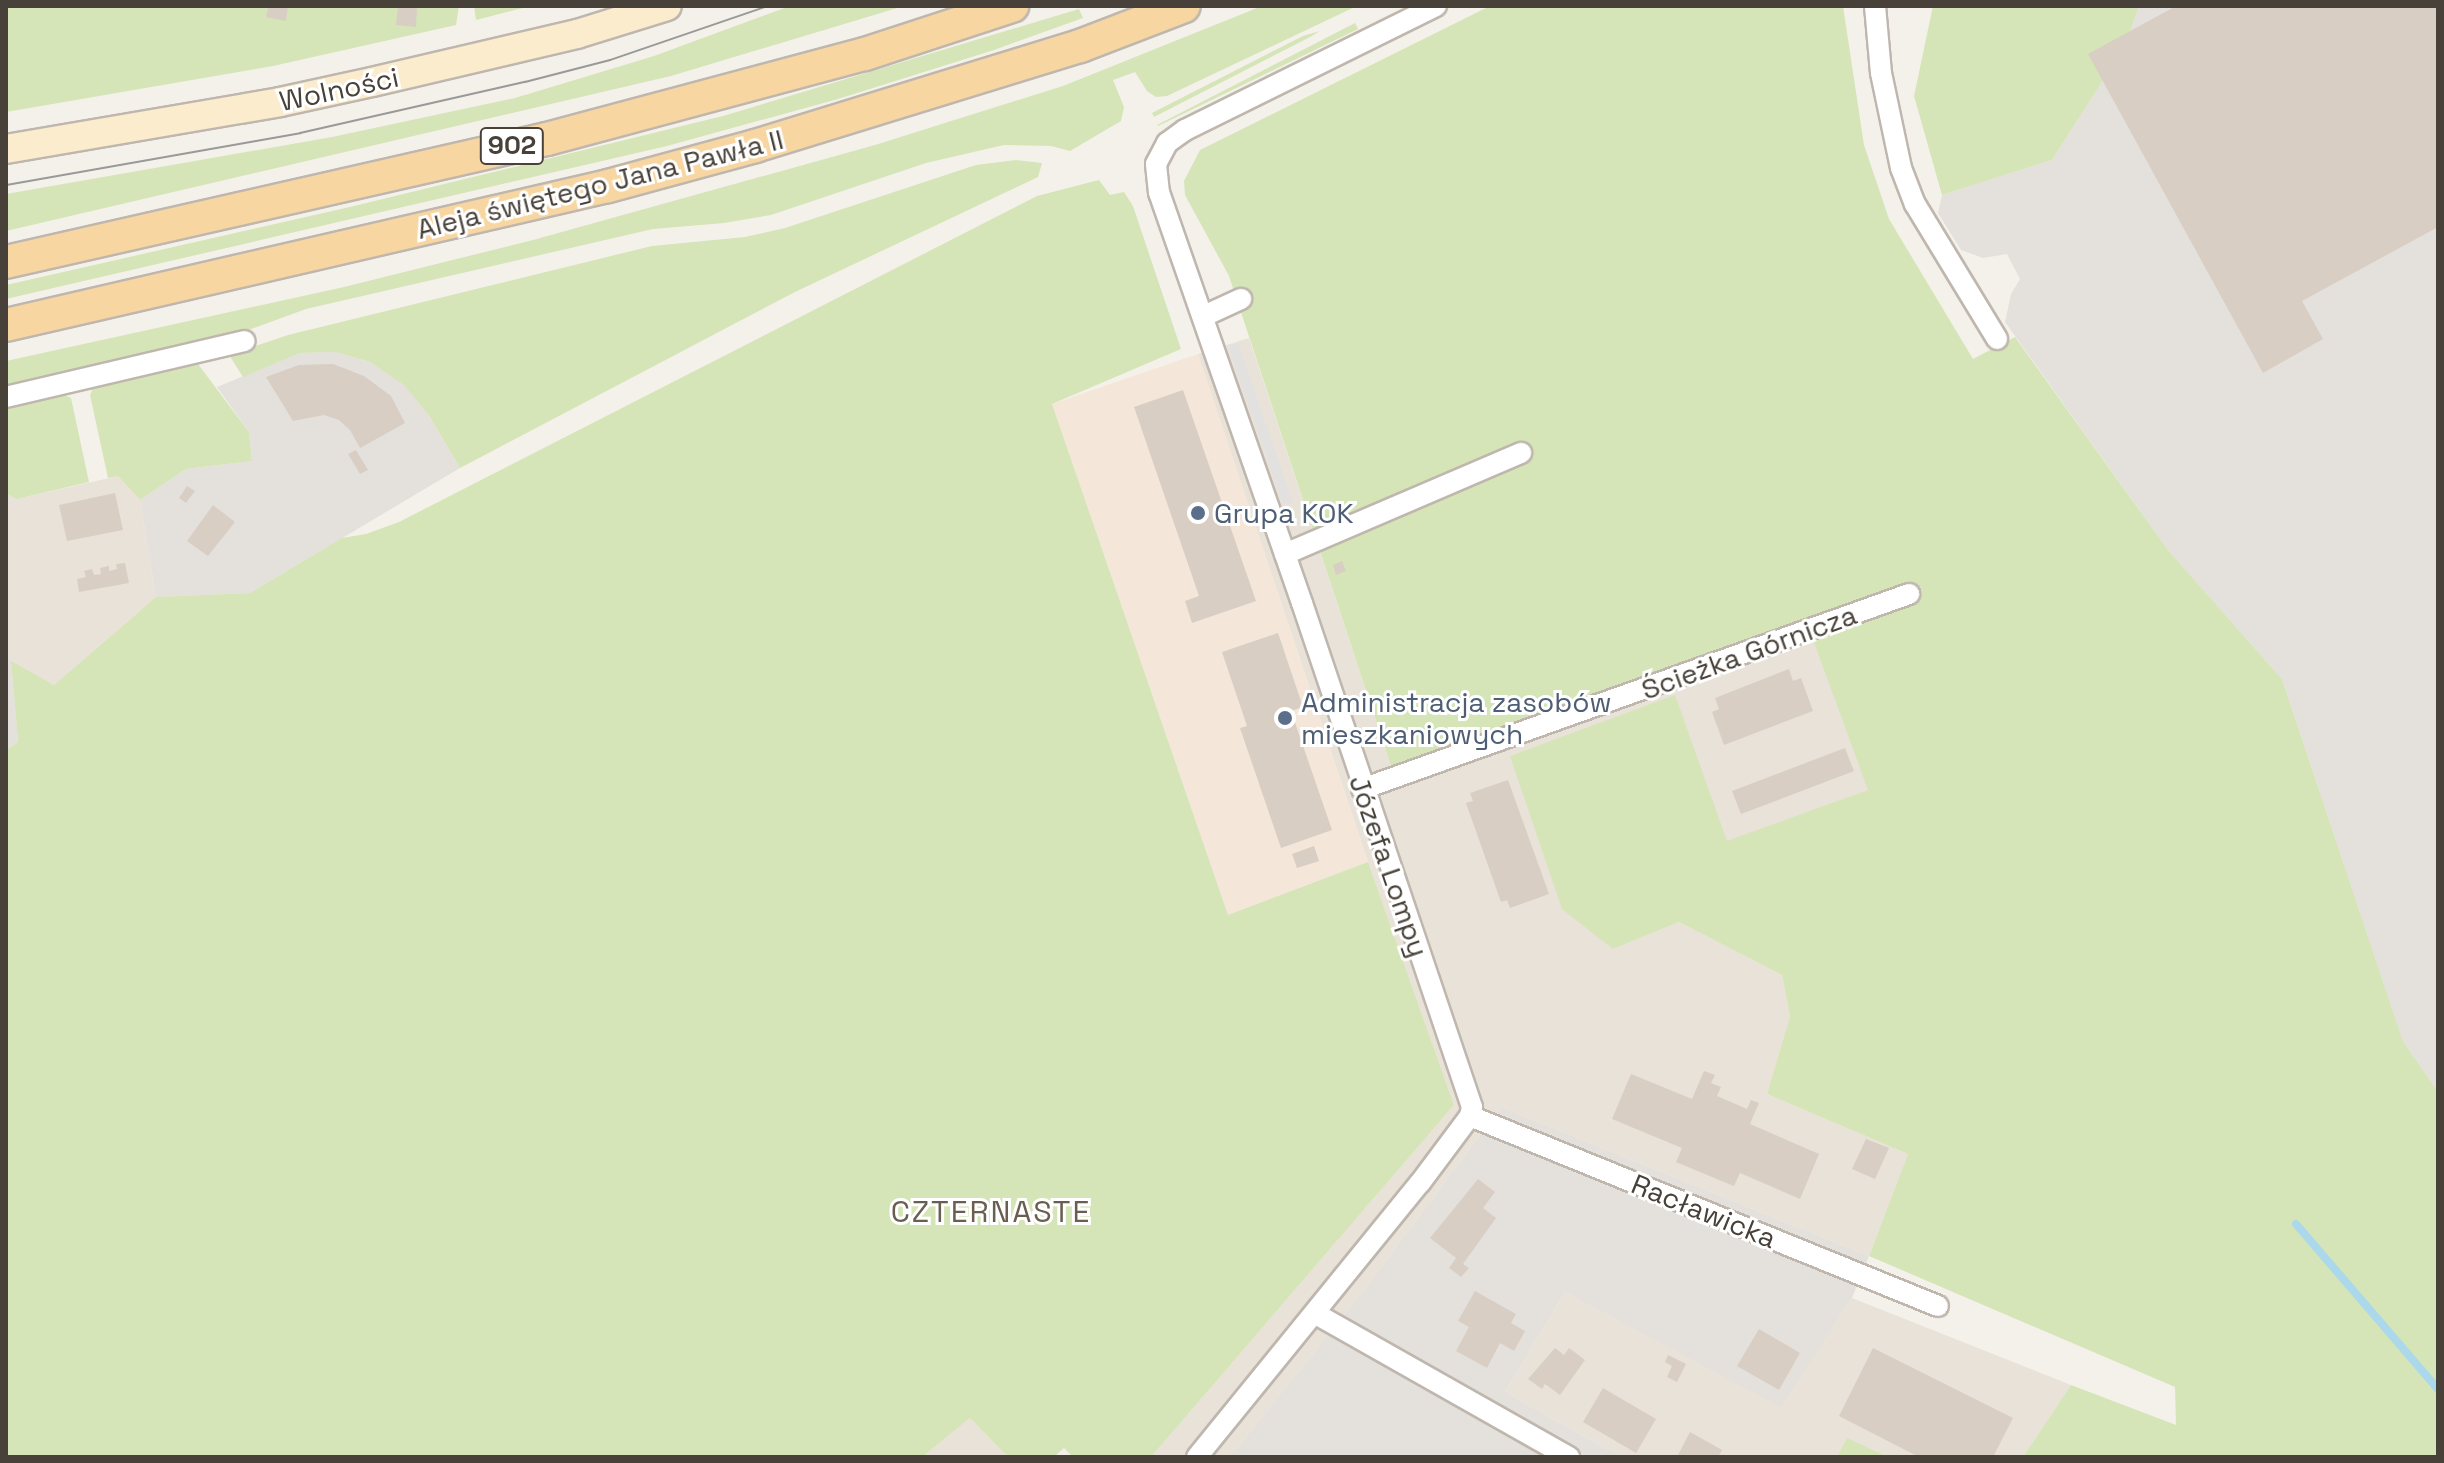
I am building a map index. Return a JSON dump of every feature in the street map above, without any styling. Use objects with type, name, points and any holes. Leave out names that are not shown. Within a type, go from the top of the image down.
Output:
[{"type":"main road","name":"Aleja świętego Jana Pawła II","points":[[6,262],[547,139],[865,54],[1012,6]]},
{"type":"main road","name":"Aleja świętego Jana Pawła II","points":[[6,325],[608,186],[755,146],[1080,46],[1184,6]]},
{"type":"street","name":"Wolności","points":[[6,149],[342,89],[577,34],[667,6]]},
{"type":"street","name":"Józefa Lompy","points":[[1436,6],[1185,130],[1167,143],[1157,157],[1159,193],[1204,316],[1362,789],[1469,1096],[1470,1116]]},
{"type":"street","points":[[1875,6],[1881,73],[1901,168],[1915,204],[1997,339]]},
{"type":"street","points":[[1204,316],[1241,299]]},
{"type":"street","points":[[6,397],[245,341]]},
{"type":"street","points":[[1285,554],[1521,453]]},
{"type":"street","name":"Ścieżka Górnicza","points":[[1362,789],[1909,594]]},
{"type":"street","points":[[1197,1457],[1316,1314],[1470,1116]]},
{"type":"street","name":"Racławicka","points":[[1470,1116],[1938,1306]]},
{"type":"street","points":[[1316,1314],[1569,1457]]},
{"type":"shaded area","points":[[2139,6],[2438,6],[2438,1092],[2403,1041],[2282,679],[2168,550],[2005,322],[2011,294],[2020,279],[2007,254],[1983,258],[1961,250],[1938,213],[1942,195],[2052,160],[2125,46]]},
{"type":"shaded area","points":[[1249,338],[1392,769],[1807,622],[1869,790],[1727,842],[1674,696],[1510,756],[1613,949],[1679,922],[1782,975],[1790,1016],[1767,1094],[1908,1154],[1869,1256],[1501,1107],[1364,1290],[1230,1457],[1151,1457],[1454,1105],[1368,862],[1198,354]]},
{"type":"shaded area","points":[[1238,343],[1293,502],[1283,505],[1228,346]]},
{"type":"shaded area","points":[[335,352],[370,362],[404,384],[430,417],[460,468],[250,593],[156,597],[140,500],[186,469],[252,461],[249,432],[217,387],[300,353]]},
{"type":"shaded area","points":[[1198,354],[1368,862],[1228,915],[1052,404]]},
{"type":"shaded area","points":[[118,476],[140,500],[156,597],[54,685],[6,662],[6,494],[17,499]]},
{"type":"shaded area","points":[[11,661],[18,742],[6,750],[6,662]]},
{"type":"shaded area","points":[[1501,1107],[1869,1256],[1852,1298],[1781,1407],[1565,1292],[1505,1392],[1621,1457],[1230,1457],[1364,1290]]},
{"type":"shaded area","points":[[1565,1292],[1781,1406],[1852,1298],[2071,1385],[2023,1457],[1888,1457],[1848,1439],[1837,1457],[1621,1457],[1505,1392]]},
{"type":"shaded area","points":[[970,1418],[1008,1457],[922,1457]]},
{"type":"green space","points":[[6,6],[459,6],[456,25],[273,66],[6,112]]},
{"type":"green space","points":[[474,6],[531,6],[476,20]]},
{"type":"green space","points":[[790,6],[904,6],[671,76],[6,231],[6,194],[332,137],[515,98],[654,56]]},
{"type":"green space","points":[[1262,6],[1357,6],[1167,96],[1156,97],[1147,91],[1135,72],[1113,80],[1124,107],[1121,121],[1070,151],[1051,146],[1004,145],[926,163],[771,215],[724,223],[653,229],[306,309],[243,332],[6,387],[6,361],[344,287],[533,240],[875,145],[1063,86]]},
{"type":"green space","points":[[1490,6],[1843,6],[1864,145],[1889,219],[1973,359],[2015,337],[2168,550],[2282,679],[2403,1041],[2438,1092],[2438,1457],[2023,1457],[2071,1385],[2176,1425],[2175,1387],[1869,1256],[1908,1154],[1767,1094],[1790,1016],[1782,975],[1679,922],[1613,949],[1562,909],[1510,756],[1675,695],[1727,841],[1868,790],[1807,623],[1392,769],[1229,276],[1185,195],[1184,181],[1200,150]]},
{"type":"green space","points":[[1933,6],[2139,6],[2125,46],[2052,160],[1942,195],[1914,96]]},
{"type":"green space","points":[[1079,9],[1083,18],[994,50],[838,99],[667,146],[6,299],[6,285],[354,206],[723,116]]},
{"type":"green space","points":[[1355,23],[1358,29],[1157,125]]},
{"type":"green space","points":[[1320,31],[1154,117],[1152,113],[1303,36]]},
{"type":"green space","points":[[1016,160],[1042,163],[1038,177],[795,292],[460,468],[430,417],[404,385],[370,362],[335,352],[300,353],[243,377],[229,355],[288,335],[652,246],[745,237],[785,228],[976,165]]},
{"type":"green space","points":[[1099,180],[1110,195],[1124,192],[1133,206],[1181,349],[1052,404],[1228,915],[1368,862],[1454,1105],[1151,1457],[1073,1457],[1064,1448],[1054,1457],[1008,1457],[970,1418],[922,1457],[6,1457],[6,750],[18,742],[11,661],[54,685],[156,597],[250,593],[342,538],[366,534],[399,522],[1037,196]]},
{"type":"green space","points":[[198,364],[249,432],[252,461],[186,469],[140,500],[118,476],[108,478],[90,395],[93,388]]},
{"type":"green space","points":[[64,395],[71,398],[89,482],[17,499],[6,494],[6,408]]},
{"type":"green space","points":[[1847,1438],[1888,1457],[1837,1457]]},
{"type":"building","points":[[269,6],[288,6],[286,21],[266,17]]},
{"type":"building","points":[[398,6],[417,6],[416,27],[396,25]]},
{"type":"building","points":[[2176,6],[2438,6],[2438,227],[2302,301],[2323,339],[2263,373],[2088,54]]},
{"type":"building","points":[[333,364],[364,376],[391,396],[405,423],[360,448],[350,430],[339,420],[324,415],[293,421],[266,377],[299,365]]},
{"type":"building","name":"Grupa KOK","points":[[1183,390],[1256,601],[1192,623],[1185,601],[1199,596],[1134,407]]},
{"type":"building","points":[[356,450],[368,470],[360,474],[348,454]]},
{"type":"building","points":[[187,486],[195,491],[186,503],[179,498]]},
{"type":"building","points":[[115,493],[123,530],[67,541],[59,505]]},
{"type":"building","points":[[213,505],[235,522],[208,556],[187,541]]},
{"type":"building","points":[[1342,561],[1346,571],[1336,575],[1333,565]]},
{"type":"building","points":[[125,563],[129,583],[79,592],[77,579],[86,577],[84,571],[92,569],[94,575],[101,574],[100,568],[109,566],[109,571],[117,569],[116,564]]},
{"type":"building","points":[[1278,633],[1303,707],[1291,711],[1332,830],[1281,848],[1240,728],[1247,726],[1222,652]]},
{"type":"building","points":[[1789,669],[1793,681],[1801,678],[1813,711],[1724,745],[1712,712],[1719,709],[1715,698]]},
{"type":"building","points":[[1845,748],[1854,771],[1741,814],[1732,791]]},
{"type":"building","points":[[1508,780],[1549,894],[1510,908],[1507,900],[1501,902],[1466,803],[1473,801],[1470,793]]},
{"type":"building","points":[[1314,846],[1319,861],[1297,868],[1292,854]]},
{"type":"building","points":[[1704,1071],[1715,1075],[1711,1083],[1721,1087],[1717,1096],[1747,1109],[1751,1100],[1759,1103],[1750,1124],[1819,1154],[1800,1199],[1740,1173],[1734,1186],[1676,1162],[1682,1148],[1612,1119],[1631,1074],[1692,1099]]},
{"type":"building","points":[[1866,1139],[1889,1148],[1875,1179],[1852,1169]]},
{"type":"building","points":[[1478,1179],[1495,1192],[1483,1208],[1496,1218],[1463,1264],[1469,1268],[1461,1277],[1449,1268],[1456,1258],[1430,1238]]},
{"type":"building","points":[[1475,1291],[1516,1314],[1511,1323],[1525,1331],[1514,1351],[1500,1343],[1487,1368],[1456,1351],[1469,1327],[1458,1321]]},
{"type":"building","points":[[1759,1329],[1800,1353],[1779,1390],[1737,1366]]},
{"type":"building","points":[[1555,1348],[1564,1355],[1569,1348],[1585,1360],[1560,1395],[1545,1384],[1542,1389],[1528,1379]]},
{"type":"building","points":[[1873,1348],[2013,1418],[1993,1457],[1919,1457],[1839,1416]]},
{"type":"building","points":[[1668,1355],[1686,1364],[1677,1382],[1667,1377],[1672,1366],[1665,1362]]},
{"type":"building","points":[[1603,1388],[1656,1419],[1636,1453],[1583,1422]]},
{"type":"building","points":[[1690,1432],[1722,1450],[1718,1457],[1677,1457]]},
{"type":"waterway","points":[[2296,1224],[2438,1389]]},
{"type":"tram line","points":[[6,185],[300,133],[525,82],[610,60],[768,6]]},
{"type":"place","name":"Grupa KOK","points":[[1198,513]]},
{"type":"place","name":"Administracja zasobów mieszkaniowych","points":[[1285,718]]},
{"type":"district","name":"CZTERNASTE","points":[[991,1212]]}]
